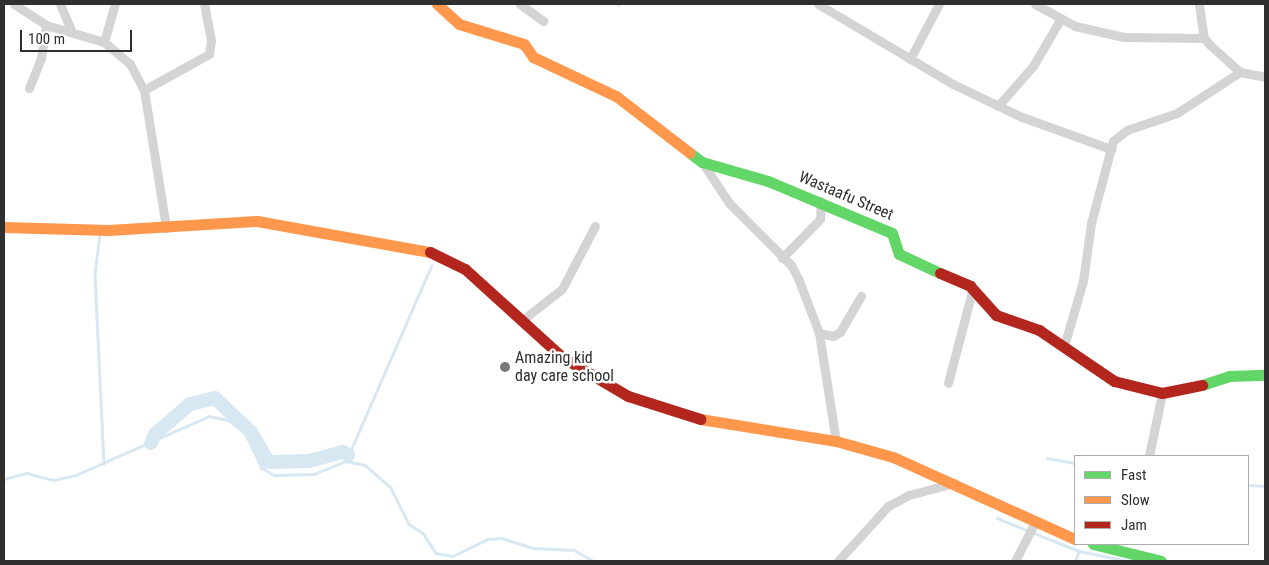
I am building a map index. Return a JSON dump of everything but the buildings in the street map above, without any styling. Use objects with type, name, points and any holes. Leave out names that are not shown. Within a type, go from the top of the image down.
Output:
[{"type":"main road","name":"Wastaafu Street","points":[[437,4],[459,24],[524,44],[533,57],[616,96],[702,162],[768,180],[821,201],[892,233],[899,254],[905,260],[973,288],[996,315],[1039,330],[1114,381],[1162,393],[1189,390],[1229,376],[1265,375]]},
{"type":"main road","points":[[4,226],[166,228],[257,222],[425,250],[465,269],[521,322],[562,357],[628,396],[714,423],[836,441],[893,457],[954,483],[1035,522],[1074,538]]},
{"type":"main road","points":[[1097,545],[1161,561]]},
{"type":"street","points":[[14,4],[46,25],[71,30],[104,42],[130,64],[144,90],[166,228]]},
{"type":"street","points":[[60,4],[71,30]]},
{"type":"street","points":[[104,42],[116,4]]},
{"type":"street","points":[[144,90],[209,54],[212,40],[204,4]]},
{"type":"street","points":[[520,4],[542,21]]},
{"type":"street","points":[[818,4],[910,59],[998,106],[1111,149]]},
{"type":"street","points":[[910,59],[939,4]]},
{"type":"street","points":[[1035,4],[1060,20],[1124,38],[1204,38]]},
{"type":"street","points":[[1199,4],[1204,38],[1240,72],[1265,77]]},
{"type":"street","points":[[998,106],[1032,66],[1060,20]]},
{"type":"street","points":[[29,88],[41,58],[46,25]]},
{"type":"street","points":[[1064,346],[1083,281],[1091,223],[1113,141],[1127,130],[1177,113],[1240,72]]},
{"type":"street","points":[[702,162],[729,203],[782,258],[798,278],[819,333],[836,441]]},
{"type":"street","points":[[782,258],[820,219],[821,201]]},
{"type":"street","points":[[521,322],[562,289],[595,226]]},
{"type":"street","points":[[948,383],[973,288]]},
{"type":"street","points":[[819,333],[833,336],[840,332],[861,296]]},
{"type":"street","points":[[1150,455],[1162,393]]},
{"type":"street","points":[[838,561],[888,506],[909,495],[954,483]]},
{"type":"street","points":[[1015,561],[1035,522]]},
{"type":"waterway","points":[[100,234],[95,274],[104,464]]},
{"type":"waterway","points":[[346,461],[431,266]]},
{"type":"waterway","points":[[151,443],[155,434],[190,404],[215,398],[251,432],[268,462],[309,461],[343,452],[348,455]]},
{"type":"waterway","points":[[4,479],[27,473],[53,480],[76,475],[209,416],[228,420],[245,432],[262,468],[274,475],[314,474],[346,461],[365,465],[391,488],[409,524],[423,533],[436,553],[453,556],[488,539],[501,538],[534,548],[574,550],[594,561]]},
{"type":"waterway","points":[[1047,458],[1074,463]]},
{"type":"waterway","points":[[1249,485],[1265,486]]},
{"type":"waterway","points":[[997,518],[1079,551],[1128,561]]},
{"type":"waterway","points":[[1075,561],[1079,551]]},
{"type":"traffic: fast","points":[[690,153],[702,162],[768,181],[892,233],[899,254],[940,273]]},
{"type":"traffic: fast","points":[[1202,385],[1229,376],[1265,375]]},
{"type":"traffic: fast","points":[[1097,545],[1161,561]]},
{"type":"traffic: slow","points":[[437,4],[459,24],[524,44],[533,57],[616,96],[690,153]]},
{"type":"traffic: slow","points":[[4,227],[108,230],[257,221],[430,252]]},
{"type":"traffic: slow","points":[[700,419],[836,441],[893,457],[1074,539]]},
{"type":"traffic: jam","points":[[430,252],[465,269],[562,357],[628,396],[700,419]]},
{"type":"traffic: jam","points":[[940,273],[970,286],[996,315],[1039,330],[1114,381],[1162,393],[1202,385]]},
{"type":"place","name":"Amazing kid day care school","points":[[505,367]]}]
